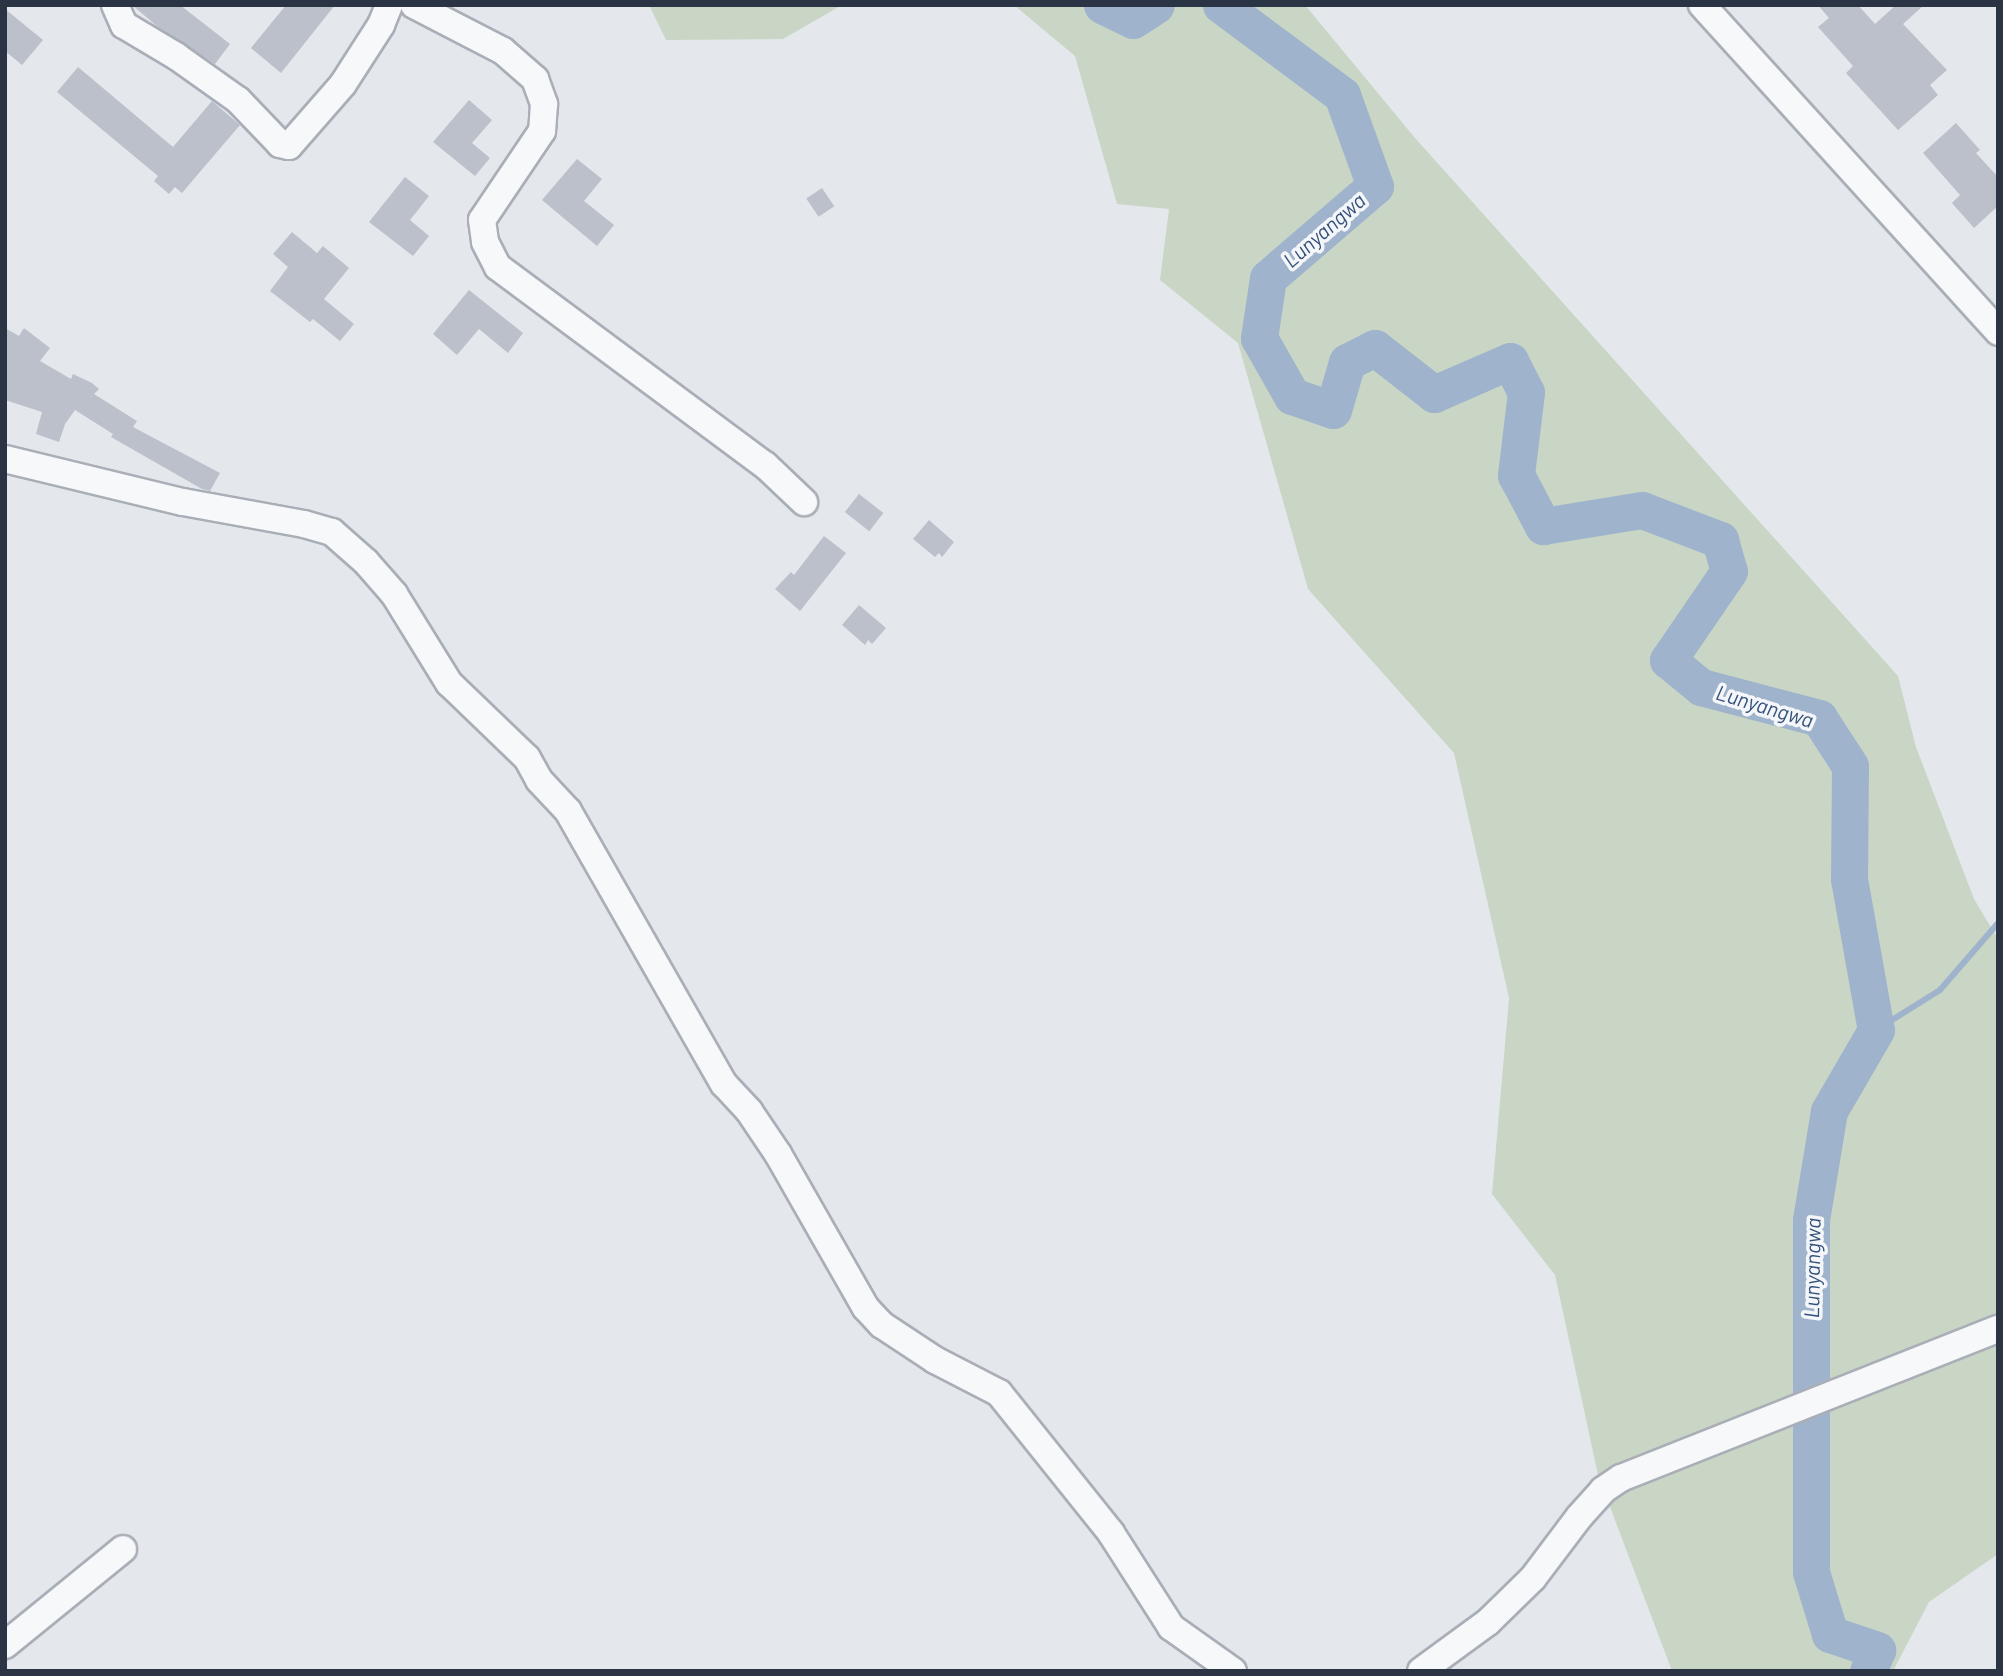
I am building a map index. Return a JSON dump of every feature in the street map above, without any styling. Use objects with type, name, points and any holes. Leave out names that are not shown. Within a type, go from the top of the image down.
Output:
[{"type":"street","points":[[115,5],[124,25],[176,56],[239,100],[280,144],[289,146],[343,84],[381,25],[389,5]]},
{"type":"street","points":[[414,5],[503,51],[535,79],[544,104],[542,131],[482,220],[485,243],[498,267],[765,465],[804,502]]},
{"type":"street","points":[[1702,5],[1998,332]]},
{"type":"street","points":[[5,459],[184,502],[304,524],[332,532],[366,562],[394,594],[449,683],[527,758],[539,780],[568,811],[724,1084],[749,1111],[778,1154],[866,1308],[882,1325],[935,1360],[999,1393],[1111,1533],[1171,1627],[1233,1671]]},
{"type":"street","points":[[1421,1671],[1488,1622],[1534,1578],[1579,1517],[1604,1490],[1621,1478],[1998,1329]]},
{"type":"street","points":[[5,1645],[123,1549]]},
{"type":"green space","points":[[649,5],[842,5],[783,39],[666,40]]},
{"type":"green space","points":[[1014,5],[1305,5],[1415,138],[1898,676],[1916,747],[1974,899],[1998,939],[1998,1554],[1929,1602],[1893,1671],[1672,1671],[1598,1475],[1555,1275],[1492,1194],[1509,998],[1454,753],[1308,589],[1238,343],[1160,280],[1169,209],[1117,204],[1075,56]]},
{"type":"building","points":[[132,5],[180,5],[230,44],[215,64],[158,27]]},
{"type":"building","points":[[286,5],[335,5],[281,73],[251,48]]},
{"type":"building","points":[[1818,5],[1858,5],[1875,24],[1896,5],[1924,5],[1903,24],[1947,70],[1930,85],[1938,95],[1898,130],[1846,73],[1853,66],[1818,27],[1829,18]]},
{"type":"building","points":[[5,9],[43,40],[22,65],[5,51]]},
{"type":"building","points":[[78,67],[173,147],[212,101],[240,125],[182,193],[175,187],[169,194],[154,181],[158,176],[57,92]]},
{"type":"building","points":[[469,100],[492,120],[472,143],[490,158],[475,176],[433,142]]},
{"type":"building","points":[[1956,123],[1980,150],[1976,153],[1998,177],[1998,206],[1974,228],[1952,203],[1960,195],[1923,153]]},
{"type":"building","points":[[577,159],[602,179],[584,201],[614,225],[597,246],[542,200]]},
{"type":"building","points":[[405,177],[429,196],[410,220],[429,236],[413,256],[369,222]]},
{"type":"building","points":[[822,188],[834,206],[819,217],[806,199]]},
{"type":"building","points":[[292,232],[317,253],[323,246],[349,268],[324,299],[354,324],[340,341],[313,319],[310,322],[270,291],[288,267],[273,254]]},
{"type":"building","points":[[469,290],[523,333],[508,353],[479,329],[457,355],[433,334]]},
{"type":"building","points":[[5,328],[19,336],[24,328],[50,348],[40,361],[71,379],[73,374],[92,383],[99,389],[94,394],[137,421],[133,427],[220,473],[210,491],[111,437],[113,434],[75,410],[65,424],[59,442],[36,434],[42,412],[5,400]]},
{"type":"building","points":[[859,494],[883,513],[869,531],[845,512]]},
{"type":"building","points":[[929,520],[954,542],[942,557],[939,553],[935,557],[913,539]]},
{"type":"building","points":[[824,536],[846,553],[800,611],[775,589],[791,572],[794,575]]},
{"type":"building","points":[[859,605],[886,628],[872,644],[868,640],[865,645],[842,625]]},
{"type":"waterway","name":"Lunyangwa","points":[[1102,5],[1133,20],[1156,5]]},
{"type":"waterway","name":"Lunyangwa","points":[[1221,5],[1342,95],[1375,186],[1268,278],[1259,338],[1292,396],[1333,410],[1347,362],[1375,348],[1434,394],[1510,361],[1526,392],[1516,475],[1543,526],[1642,510],[1720,540],[1729,571],[1668,660],[1701,687],[1819,718],[1850,766],[1849,879],[1876,1030],[1829,1111],[1811,1220],[1811,1572],[1830,1634],[1877,1650],[1868,1671]]},
{"type":"waterway","points":[[1876,1030],[1940,990],[1998,923]]}]
